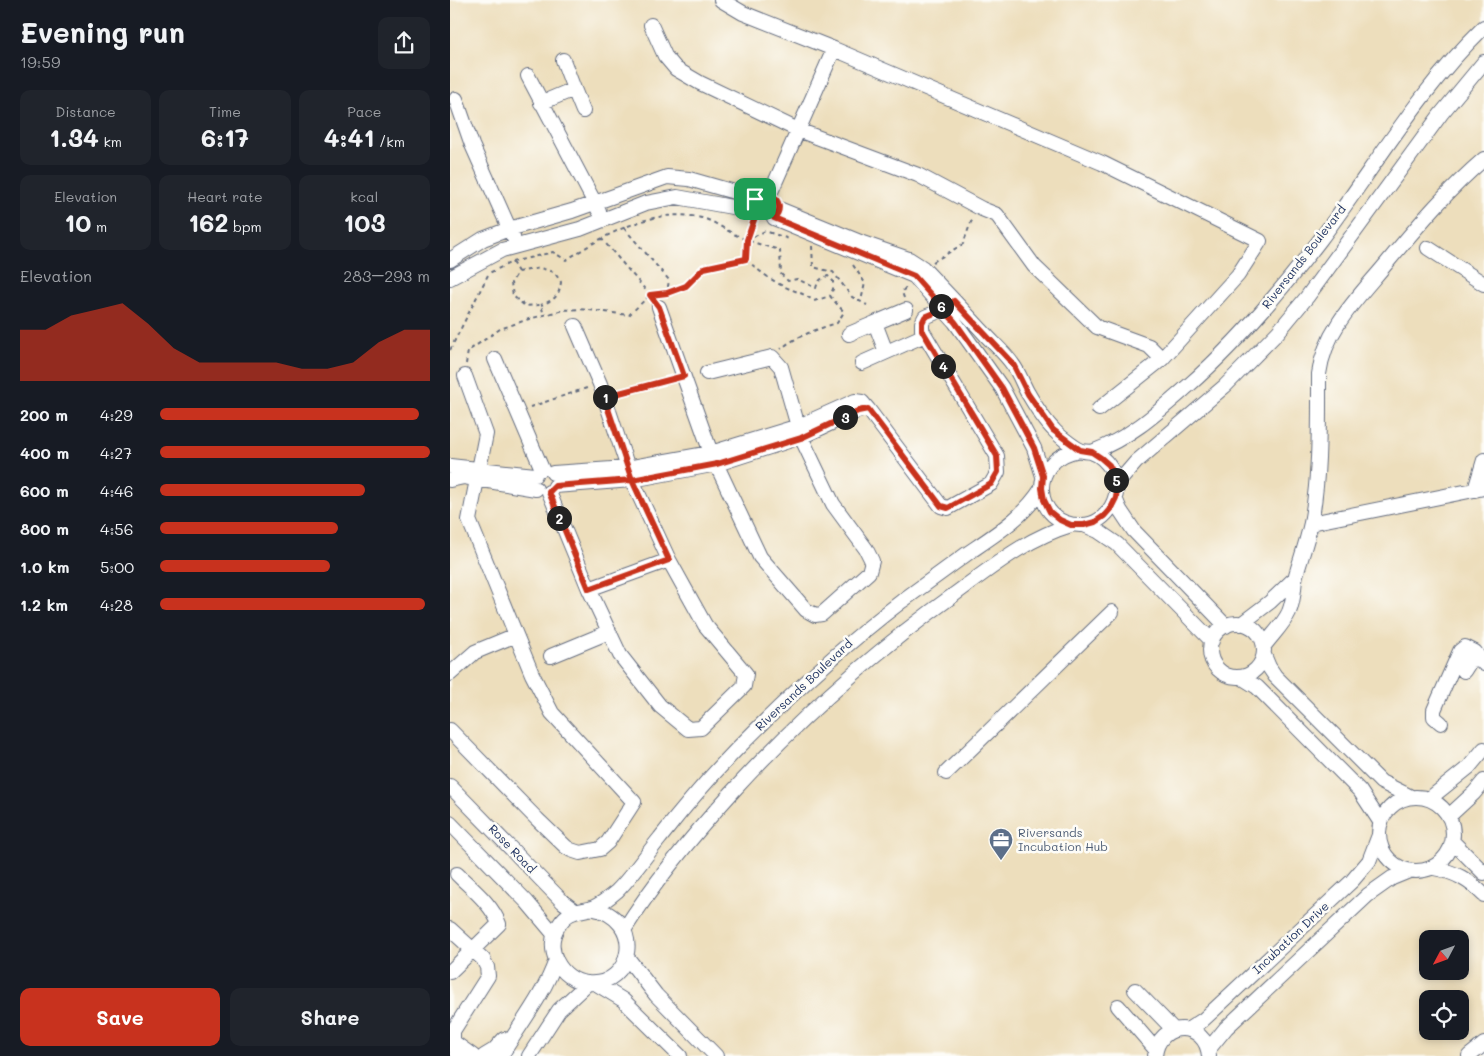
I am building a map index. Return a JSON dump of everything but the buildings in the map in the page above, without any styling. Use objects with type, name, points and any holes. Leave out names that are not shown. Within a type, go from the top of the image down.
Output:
[{"type":"street","points":[[721,0],[743,13],[834,49],[1102,163],[1260,241],[1238,275],[1162,359],[1098,409]]},
{"type":"street","points":[[651,25],[665,56],[676,69],[700,83],[798,130],[918,175],[997,215],[1034,266],[1097,327],[1149,346],[1162,359]]},
{"type":"street","name":"Riversands Boulevard","points":[[1086,451],[1129,435],[1202,374],[1249,326],[1320,240],[1438,76],[1484,27]]},
{"type":"street","points":[[776,213],[766,220],[758,218],[755,213],[754,203],[764,195],[798,130],[834,49]]},
{"type":"street","points":[[563,60],[583,111]]},
{"type":"street","name":"Riversands Boulevard","points":[[1116,491],[1136,462],[1225,386],[1278,332],[1307,297],[1441,114],[1484,62]]},
{"type":"street","points":[[528,76],[603,219]]},
{"type":"street","points":[[541,103],[574,89]]},
{"type":"street","points":[[456,99],[472,145],[518,246]]},
{"type":"street","points":[[1241,677],[1262,692],[1354,786],[1370,805],[1380,829],[1381,847],[1387,858],[1397,866],[1409,871],[1426,871],[1443,861],[1450,852],[1453,842],[1454,833],[1449,816],[1437,803],[1429,799],[1411,797],[1381,782],[1275,676],[1269,667],[1264,650],[1261,638],[1256,631],[1249,626],[1241,624],[1226,626],[1216,633],[1210,650],[1216,668],[1223,674],[1232,677],[1250,675],[1261,663],[1264,650],[1288,614],[1295,593],[1295,578],[1304,553],[1311,523],[1318,461],[1319,374],[1321,360],[1329,339],[1348,309],[1417,225],[1445,195],[1484,159]]},
{"type":"street","points":[[450,260],[483,239],[509,229],[572,211],[667,177],[689,179],[731,191],[764,195],[777,199],[776,213]]},
{"type":"street","points":[[450,278],[502,250],[580,229],[646,203],[677,197],[755,213]]},
{"type":"street","points":[[776,213],[909,259],[949,305],[1013,364],[1028,394],[1053,430],[1086,451],[1101,458],[1109,465],[1114,474],[1120,510],[1134,531],[1226,626]]},
{"type":"street","points":[[1428,248],[1484,284]]},
{"type":"street","points":[[450,466],[478,474],[545,481],[630,474],[714,459],[868,409],[941,506],[948,508],[991,484],[998,472],[997,456],[922,330],[922,323],[925,317],[949,305]]},
{"type":"street","points":[[949,305],[955,322],[1002,388],[1034,448],[1044,500],[1050,512],[1060,520],[1098,531],[1117,544],[1212,641]]},
{"type":"street","points":[[659,307],[714,459],[760,556],[806,610],[815,615],[822,614],[869,572],[872,561],[866,548],[833,504],[800,432],[781,367],[772,357],[707,373]]},
{"type":"street","points":[[849,334],[906,310]]},
{"type":"street","points":[[875,323],[886,352]]},
{"type":"street","points":[[495,358],[589,589],[620,655],[660,706],[688,729],[701,728],[744,686],[746,674],[705,625],[669,560],[630,474],[602,390],[575,326]]},
{"type":"street","points":[[862,363],[925,335]]},
{"type":"street","points":[[450,730],[566,847],[580,853],[600,849],[608,842],[634,802],[552,713],[532,674],[469,520],[486,434],[465,376]]},
{"type":"street","points":[[1002,388],[1021,379]]},
{"type":"street","points":[[1042,482],[1049,466],[1057,457],[1068,452],[1086,451]]},
{"type":"street","points":[[1311,523],[1479,489],[1484,460]]},
{"type":"street","points":[[450,480],[478,474]]},
{"type":"street","name":"Riversands Boulevard","points":[[591,908],[616,892],[707,780],[800,686],[901,602],[1012,522],[1032,503],[1042,482]]},
{"type":"street","points":[[1078,525],[1095,522],[1104,516],[1111,508],[1116,491]]},
{"type":"street","name":"Riversands Boulevard","points":[[624,930],[654,886],[694,835],[770,751],[822,702],[898,636],[1013,551],[1041,535],[1078,525]]},
{"type":"street","points":[[589,589],[669,560]]},
{"type":"street","points":[[1241,624],[1270,602],[1295,578]]},
{"type":"street","points":[[946,773],[1112,612]]},
{"type":"street","points":[[551,656],[609,632]]},
{"type":"street","points":[[450,674],[475,652],[516,635]]},
{"type":"street","points":[[1441,723],[1434,717],[1434,710],[1460,651],[1465,647],[1471,649],[1482,662]]},
{"type":"street","points":[[1464,671],[1469,662],[1482,662]]},
{"type":"street","points":[[1429,799],[1469,767],[1484,749]]},
{"type":"street","points":[[1449,816],[1484,781]]},
{"type":"street","name":"Rose Road","points":[[450,786],[557,896],[574,911]]},
{"type":"street","points":[[1380,829],[1385,813],[1401,800],[1411,797]]},
{"type":"street","points":[[450,823],[527,902],[554,934]]},
{"type":"street","name":"Incubation Drive","points":[[1189,1030],[1209,1015],[1352,882],[1368,861],[1380,829]]},
{"type":"street","points":[[450,833],[476,849]]},
{"type":"street","points":[[1453,842],[1484,873]]},
{"type":"street","points":[[1434,868],[1459,875],[1484,895]]},
{"type":"street","name":"Incubation Drive","points":[[1209,1053],[1226,1028],[1368,895],[1392,878],[1409,871]]},
{"type":"street","points":[[450,972],[499,924],[496,916],[488,906],[452,875]]},
{"type":"street","points":[[529,1056],[559,1010],[592,983],[606,980],[622,966],[628,943],[624,930],[611,914],[591,908],[574,911],[562,921],[554,934],[553,943],[556,960],[561,969],[578,981],[592,983],[624,1000],[680,1056]]},
{"type":"street","points":[[450,929],[483,959],[487,967],[488,976],[453,1031],[451,1041],[458,1056]]},
{"type":"street","points":[[626,956],[656,995],[716,1056]]},
{"type":"street","points":[[501,1056],[550,975],[556,960]]},
{"type":"street","points":[[1135,990],[1174,1030]]},
{"type":"street","points":[[1118,1006],[1155,1053],[1162,1037],[1174,1030],[1189,1030],[1201,1037],[1209,1053]]},
{"type":"street","points":[[484,1056],[494,1050],[515,1024],[529,1011]]},
{"type":"street","points":[[451,1041],[473,1056]]},
{"type":"street","points":[[1469,1056],[1484,1044]]},
{"type":"path","points":[[906,310],[902,292],[919,272],[963,244],[971,222],[982,209]]},
{"type":"path","points":[[450,350],[489,272],[512,262],[552,252],[566,260],[601,238],[653,218],[675,216],[702,218],[747,240],[780,250],[781,274],[788,281],[797,279],[816,288],[817,282],[822,277],[828,276],[833,281],[833,289],[830,296],[814,301],[802,292],[784,286],[752,266],[746,259],[747,240],[755,213]]},
{"type":"path","points":[[624,228],[669,280],[667,293]]},
{"type":"path","points":[[747,240],[765,231],[793,240]]},
{"type":"path","points":[[601,238],[659,307]]},
{"type":"path","points":[[820,250],[812,246],[813,267],[833,272],[852,296],[867,305]]},
{"type":"path","points":[[465,376],[468,352],[500,329],[562,310],[580,308],[629,315],[650,295],[667,293],[686,286],[704,268],[746,259]]},
{"type":"path","points":[[512,262],[518,272]]},
{"type":"path","points":[[851,262],[865,283],[861,301]]},
{"type":"path","points":[[540,268],[554,272],[561,282],[560,292],[552,301],[541,305],[525,306],[513,296],[511,283],[518,272],[540,268]]},
{"type":"path","points":[[772,357],[785,346],[837,323],[844,312],[830,296]]},
{"type":"path","points":[[541,305],[544,315]]},
{"type":"path","points":[[518,411],[602,390],[684,376]]},
{"type":"place","name":"Riversands Incubation Hub","points":[[1001,861]]},
{"type":"route","points":[[755,199],[753,207],[756,214],[747,240],[746,259],[704,268],[686,286],[667,293],[650,295],[659,307],[684,376],[604,397],[627,468],[632,480],[669,560],[589,589],[549,492],[555,486],[632,480],[717,464],[801,438],[858,411],[868,409],[941,506],[948,508],[991,484],[998,472],[997,456],[922,330],[922,323],[925,317],[944,309],[954,301],[1013,364],[1028,394],[1053,430],[1080,450],[1092,452],[1109,465],[1114,474],[1117,489],[1116,498],[1104,516],[1095,522],[1084,525],[1071,525],[1060,520],[1050,512],[1044,500],[1043,476],[1034,448],[1002,388],[955,322],[944,309],[914,276],[774,218],[779,211],[779,207],[777,199],[770,194],[762,194],[755,199]]}]
